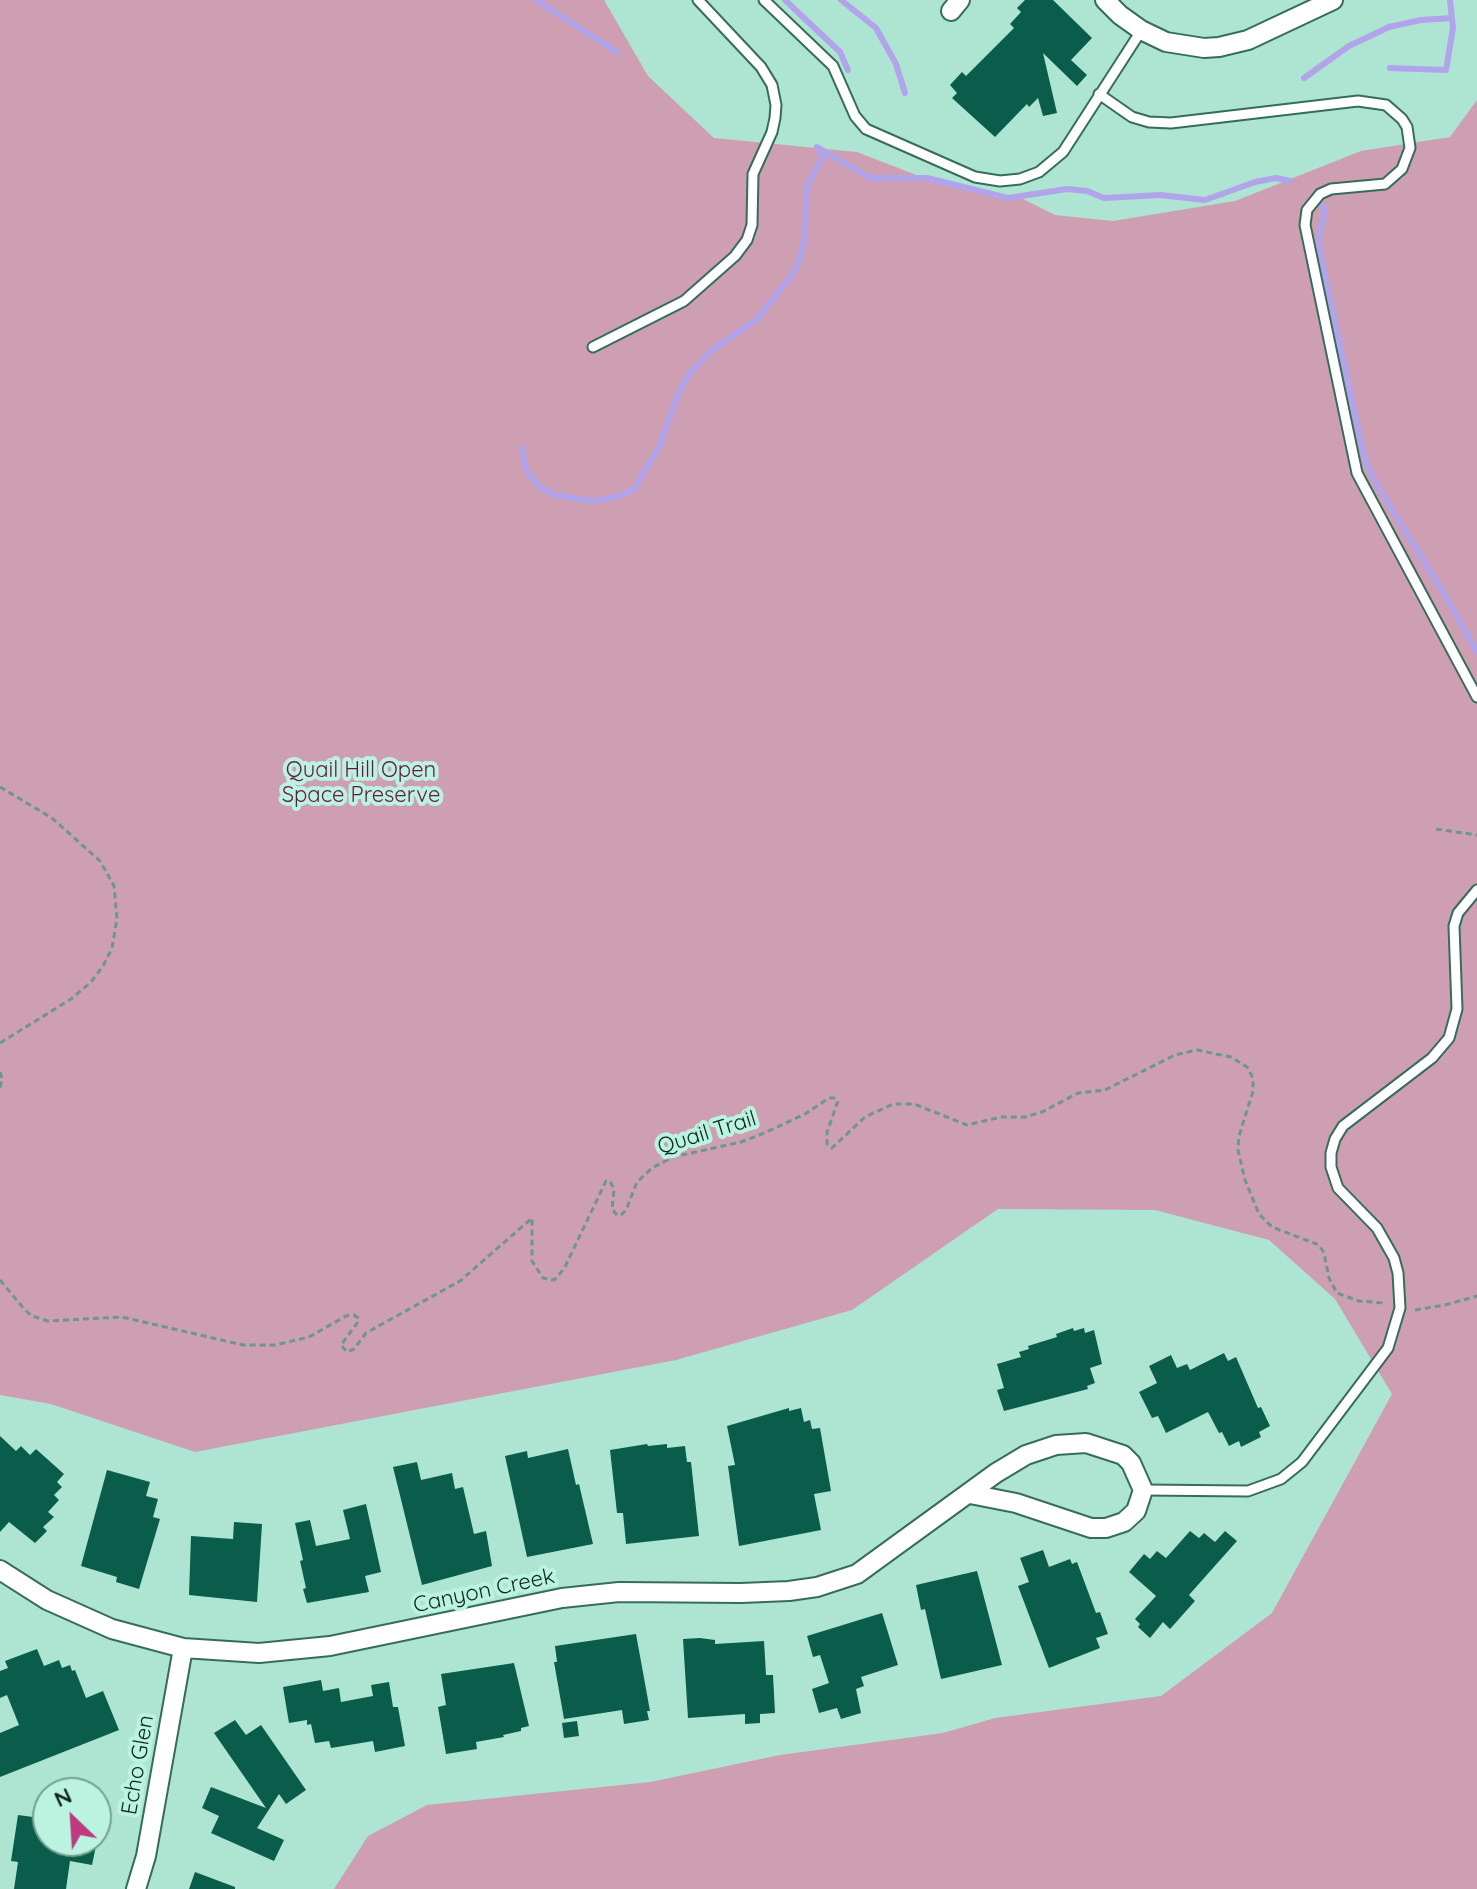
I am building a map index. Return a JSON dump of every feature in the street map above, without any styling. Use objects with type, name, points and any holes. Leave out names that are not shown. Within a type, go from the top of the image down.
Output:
[{"type":"street","points":[[1105,0],[1141,30],[1177,44],[1219,47],[1248,40],[1333,0]]},
{"type":"street","name":"Canyon Creek","points":[[0,1570],[47,1600],[112,1629],[183,1648],[259,1653],[330,1646],[562,1598],[619,1592],[773,1592],[817,1587],[857,1574],[996,1473],[1026,1455],[1056,1445],[1086,1443],[1123,1455],[1131,1463],[1143,1490]]},
{"type":"street","points":[[970,1494],[1016,1503],[1091,1528],[1106,1528],[1124,1522],[1136,1511],[1143,1490]]},
{"type":"street","name":"Echo Glen","points":[[136,1889],[146,1856],[183,1648]]},
{"type":"lane","points":[[593,347],[684,301],[735,256],[747,240],[752,225],[753,174],[775,118],[772,85],[761,67],[698,0]]},
{"type":"lane","points":[[764,0],[833,66],[855,116],[866,129],[975,177],[1000,181],[1020,179],[1053,163],[1141,30]]},
{"type":"lane","points":[[1099,94],[1132,117],[1149,122],[1171,123],[1358,101],[1386,105],[1402,119],[1407,127],[1410,148],[1402,169],[1385,184],[1331,189],[1320,194],[1307,210],[1305,225],[1357,473],[1477,697]]},
{"type":"lane","points":[[1143,1490],[1236,1492],[1281,1479],[1302,1462],[1381,1359],[1393,1337],[1400,1308],[1398,1273],[1389,1247],[1370,1220],[1338,1188],[1331,1167],[1331,1153],[1343,1126],[1432,1058],[1449,1038],[1457,1009],[1454,926],[1458,913],[1477,890]]},
{"type":"path","points":[[0,787],[52,818],[100,861],[114,886],[117,918],[112,948],[91,982],[71,999],[0,1043]]},
{"type":"path","points":[[1436,829],[1477,835]]},
{"type":"path","name":"Quail Trail","points":[[0,1280],[25,1310],[48,1321],[122,1317],[228,1342],[275,1345],[309,1337],[346,1316],[354,1315],[358,1322],[341,1345],[344,1352],[351,1351],[366,1333],[460,1281],[532,1218],[532,1261],[543,1278],[554,1280],[564,1269],[606,1181],[610,1181],[614,1189],[612,1209],[621,1215],[637,1182],[652,1168],[673,1157],[741,1142],[762,1134],[805,1114],[829,1098],[838,1101],[827,1132],[827,1144],[832,1148],[860,1121],[893,1104],[914,1104],[967,1125],[1001,1117],[1025,1117],[1042,1112],[1078,1093],[1105,1090],[1191,1050],[1231,1057],[1247,1067],[1253,1078],[1253,1091],[1239,1136],[1238,1150],[1245,1180],[1259,1214],[1272,1227],[1319,1245],[1324,1253],[1330,1283],[1337,1293],[1359,1301],[1387,1303],[1414,1310],[1477,1296]]},
{"type":"path","points":[[0,1072],[0,1088]]},
{"type":"green space","name":"Quail Hill Open Space Preserve","points":[[0,0],[604,0],[648,76],[714,138],[857,152],[942,185],[1019,197],[1055,215],[1113,221],[1235,201],[1361,151],[1450,137],[1477,100],[1477,1889],[334,1889],[368,1836],[427,1805],[650,1782],[780,1755],[943,1733],[995,1718],[1161,1696],[1272,1613],[1392,1394],[1335,1299],[1269,1240],[1155,1210],[998,1209],[852,1310],[676,1360],[195,1452],[51,1404],[0,1395]]},
{"type":"building","points":[[1025,0],[1053,0],[1092,38],[1071,60],[1087,75],[1077,86],[1043,53],[1057,113],[1043,116],[1038,98],[1029,107],[1027,104],[995,137],[952,98],[957,93],[950,85],[962,72],[966,76],[1014,28],[1010,24],[1021,12],[1017,8]]},
{"type":"building","points":[[1073,1328],[1074,1331],[1084,1328],[1085,1333],[1094,1330],[1102,1364],[1090,1368],[1095,1383],[1087,1386],[1088,1389],[1004,1411],[997,1390],[1004,1388],[997,1364],[1021,1357],[1019,1352],[1029,1349],[1028,1346],[1057,1337],[1056,1334]]},
{"type":"building","points":[[1224,1353],[1228,1361],[1236,1357],[1258,1408],[1261,1407],[1270,1426],[1259,1432],[1261,1437],[1241,1447],[1239,1441],[1229,1446],[1208,1412],[1166,1433],[1158,1416],[1152,1418],[1139,1392],[1157,1383],[1149,1366],[1171,1355],[1177,1368],[1187,1364],[1190,1370]]},
{"type":"building","points":[[789,1408],[789,1411],[801,1408],[804,1422],[810,1420],[812,1429],[820,1428],[831,1491],[814,1494],[821,1530],[739,1546],[728,1466],[735,1465],[727,1426]]},
{"type":"building","points":[[0,1436],[16,1451],[21,1446],[30,1455],[36,1449],[64,1474],[57,1482],[62,1487],[54,1495],[59,1500],[48,1512],[54,1517],[43,1527],[47,1531],[35,1543],[9,1522],[0,1532]]},
{"type":"building","points":[[667,1444],[667,1448],[685,1446],[687,1462],[691,1462],[699,1536],[626,1544],[623,1513],[617,1513],[610,1450]]},
{"type":"building","points":[[568,1449],[593,1544],[527,1557],[505,1456],[527,1451],[528,1458]]},
{"type":"building","points":[[417,1462],[421,1480],[452,1473],[455,1489],[463,1487],[474,1534],[486,1531],[492,1566],[422,1585],[393,1467]]},
{"type":"building","points":[[107,1470],[150,1482],[146,1496],[158,1499],[153,1517],[160,1519],[139,1589],[116,1582],[117,1577],[81,1566]]},
{"type":"building","points":[[366,1504],[381,1572],[365,1576],[369,1592],[307,1603],[300,1561],[303,1560],[295,1523],[310,1520],[316,1546],[350,1539],[343,1510]]},
{"type":"building","points":[[234,1522],[262,1524],[257,1602],[189,1595],[191,1536],[233,1539]]},
{"type":"building","points":[[1190,1531],[1199,1538],[1204,1533],[1215,1542],[1225,1531],[1237,1541],[1189,1595],[1195,1601],[1170,1629],[1163,1622],[1150,1638],[1138,1627],[1140,1624],[1135,1619],[1156,1596],[1129,1572],[1144,1554],[1150,1559],[1157,1551],[1166,1558]]},
{"type":"building","points":[[1043,1550],[1049,1567],[1070,1559],[1072,1564],[1077,1562],[1096,1613],[1100,1612],[1108,1634],[1096,1638],[1100,1648],[1049,1668],[1018,1586],[1029,1582],[1020,1558]]},
{"type":"building","points":[[977,1571],[1002,1665],[941,1679],[925,1609],[921,1610],[916,1585]]},
{"type":"building","points":[[882,1613],[898,1665],[861,1677],[864,1686],[856,1689],[861,1713],[841,1719],[837,1708],[819,1713],[812,1689],[829,1683],[820,1655],[813,1657],[807,1636]]},
{"type":"building","points":[[636,1634],[649,1720],[624,1724],[622,1710],[564,1719],[554,1662],[557,1662],[555,1646]]},
{"type":"building","points":[[683,1639],[715,1640],[715,1644],[764,1641],[766,1675],[773,1675],[775,1713],[760,1714],[760,1723],[745,1724],[745,1714],[688,1718]]},
{"type":"building","points":[[37,1649],[44,1666],[59,1660],[62,1668],[70,1665],[72,1671],[75,1670],[86,1698],[103,1691],[119,1730],[0,1777],[0,1733],[19,1725],[7,1695],[0,1698],[0,1671],[8,1668],[5,1661]]},
{"type":"building","points":[[514,1663],[529,1726],[504,1737],[476,1742],[477,1749],[446,1754],[438,1707],[446,1705],[441,1674]]},
{"type":"building","points":[[321,1680],[323,1691],[339,1688],[341,1702],[373,1696],[371,1685],[389,1682],[393,1707],[398,1707],[405,1746],[375,1752],[373,1741],[331,1748],[329,1741],[315,1743],[311,1724],[307,1725],[307,1720],[289,1723],[283,1687]]},
{"type":"building","points":[[235,1720],[246,1735],[261,1725],[306,1790],[286,1804],[279,1794],[257,1828],[284,1840],[274,1861],[211,1833],[219,1816],[202,1808],[211,1787],[266,1808],[214,1733]]},
{"type":"building","points":[[577,1721],[579,1736],[564,1738],[562,1723]]},
{"type":"building","points":[[18,1815],[32,1817],[32,1857],[94,1857],[92,1865],[70,1861],[66,1889],[14,1889],[18,1862],[11,1861]]},
{"type":"building","points":[[195,1872],[235,1887],[235,1889],[189,1889]]},
{"type":"waterway","points":[[536,0],[617,52]]},
{"type":"waterway","points":[[785,0],[840,52],[848,70]]},
{"type":"waterway","points":[[841,0],[876,28],[896,64],[905,93]]},
{"type":"waterway","points":[[1390,68],[1446,70],[1453,28],[1450,0]]},
{"type":"waterway","points":[[1304,78],[1349,46],[1389,27],[1421,20],[1452,18]]},
{"type":"waterway","points":[[522,448],[527,472],[539,486],[554,495],[593,501],[620,496],[634,489],[659,447],[679,392],[689,374],[712,350],[756,320],[799,262],[804,241],[807,185],[823,158],[817,147],[870,178],[927,178],[1008,198],[1067,189],[1087,191],[1104,198],[1160,195],[1205,200],[1255,182],[1276,178],[1290,181]]},
{"type":"waterway","points":[[1322,205],[1325,212],[1319,235],[1320,252],[1365,460],[1477,652]]}]
